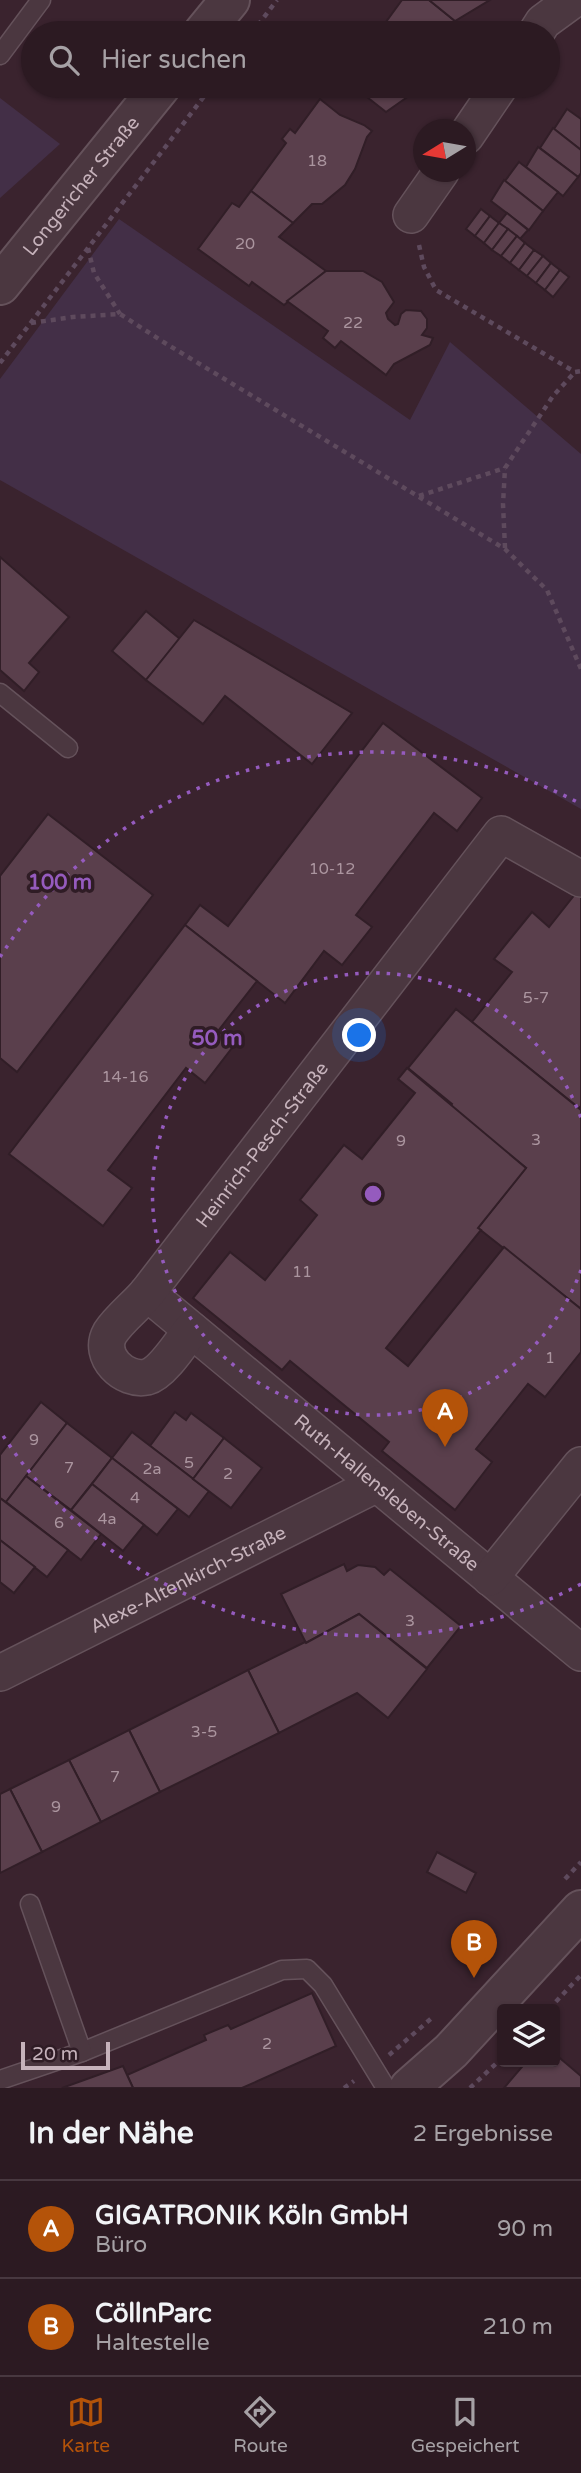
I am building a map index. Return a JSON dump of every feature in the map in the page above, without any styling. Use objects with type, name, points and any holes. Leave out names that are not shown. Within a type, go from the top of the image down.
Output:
[{"type":"street","points":[[213,21],[230,0]]},
{"type":"street","points":[[544,21],[573,0]]},
{"type":"street","name":"Longericher Straße","points":[[0,285],[151,98]]},
{"type":"street","points":[[476,121],[492,98]]},
{"type":"street","points":[[411,215],[434,182]]},
{"type":"street","name":"Heinrich-Pesch-Straße","points":[[147,1293],[500,834],[581,879]]},
{"type":"street","points":[[147,1293],[110,1334],[108,1354],[122,1373],[132,1377],[147,1377],[157,1372],[191,1330]]},
{"type":"street","name":"Ruth-Hallensleben-Straße","points":[[147,1293],[581,1653]]},
{"type":"street","points":[[490,1578],[581,1465]]},
{"type":"street","name":"Alexe-Altenkirch-Straße","points":[[0,1673],[377,1484]]},
{"type":"street","points":[[410,2088],[451,2051],[572,1896]]},
{"type":"lane","points":[[25,21],[41,0]]},
{"type":"lane","points":[[0,55],[21,27]]},
{"type":"lane","points":[[0,693],[68,748]]},
{"type":"lane","points":[[30,1904],[82,2052]]},
{"type":"lane","points":[[0,2080],[82,2052],[282,1970],[307,1969],[323,1985],[386,2088]]},
{"type":"path","points":[[261,21],[277,0]]},
{"type":"path","points":[[0,363],[203,98]]},
{"type":"path","points":[[411,215],[424,267],[436,290],[578,371],[553,396],[505,468],[502,504],[505,549]]},
{"type":"path","points":[[88,248],[94,273],[120,314],[505,549],[547,590],[581,669]]},
{"type":"path","points":[[31,323],[120,314]]},
{"type":"path","points":[[419,496],[505,468]]},
{"type":"path","points":[[572,1896],[581,1862]]},
{"type":"path","points":[[554,2004],[581,1975]]},
{"type":"path","points":[[344,2088],[439,2011]]},
{"type":"path","points":[[470,2088],[497,2063]]},
{"type":"shaded area","points":[[0,98],[60,144],[0,198]]},
{"type":"shaded area","points":[[119,219],[410,420],[450,342],[581,454],[581,809],[0,480],[0,379]]},
{"type":"building","points":[[402,0],[429,0],[455,21],[387,21]]},
{"type":"building","points":[[429,0],[490,0],[455,21]]},
{"type":"building","points":[[368,98],[406,98],[386,112]]},
{"type":"building","points":[[320,99],[340,115],[372,131],[345,185],[322,204],[312,204],[293,223],[251,191],[286,143],[282,139],[290,129],[295,133]]},
{"type":"building","points":[[567,109],[581,119],[581,150],[554,129]]},
{"type":"building","points":[[553,128],[581,150],[581,173],[578,177],[540,148]]},
{"type":"building","points":[[538,147],[578,177],[563,196],[526,167]]},
{"type":"building","points":[[519,162],[558,192],[543,211],[505,181]]},
{"type":"building","points":[[504,180],[543,211],[529,230],[491,201]]},
{"type":"building","points":[[251,191],[293,223],[279,237],[326,271],[284,305],[252,282],[249,286],[198,249],[232,203],[239,207]]},
{"type":"building","points":[[481,209],[490,216],[475,236],[466,229]]},
{"type":"building","points":[[507,213],[528,230],[520,239],[499,223]]},
{"type":"building","points":[[490,216],[499,223],[484,243],[475,236]]},
{"type":"building","points":[[499,223],[508,229],[492,250],[484,243]]},
{"type":"building","points":[[508,229],[517,236],[501,256],[492,250]]},
{"type":"building","points":[[517,236],[525,243],[510,263],[501,256]]},
{"type":"building","points":[[525,243],[534,250],[519,270],[510,263]]},
{"type":"building","points":[[534,250],[543,256],[527,276],[519,270]]},
{"type":"building","points":[[543,256],[551,263],[536,283],[527,276]]},
{"type":"building","points":[[551,263],[560,270],[545,290],[536,283]]},
{"type":"building","points":[[560,270],[569,277],[553,297],[545,290]]},
{"type":"building","points":[[326,271],[363,271],[382,282],[394,302],[386,313],[388,319],[395,325],[406,310],[421,311],[427,319],[427,328],[422,335],[433,338],[430,345],[394,364],[386,375],[341,341],[335,348],[323,338],[328,331],[287,301]]},
{"type":"building","points":[[0,557],[69,617],[29,663],[39,672],[24,691],[0,670]]},
{"type":"building","points":[[146,611],[180,639],[146,680],[112,651]]},
{"type":"building","points":[[194,620],[352,713],[312,764],[225,696],[203,724],[146,680]]},
{"type":"building","points":[[383,723],[482,798],[457,831],[434,813],[356,915],[372,927],[342,965],[324,951],[285,1003],[185,925],[200,905],[228,926]]},
{"type":"building","points":[[48,814],[153,895],[17,1072],[0,1058],[0,876]]},
{"type":"building","points":[[576,893],[581,896],[579,1108],[472,1022],[512,972],[494,959],[532,912],[549,927]]},
{"type":"building","points":[[185,925],[257,981],[218,1031],[235,1044],[205,1083],[186,1068],[108,1170],[132,1188],[103,1226],[9,1154]]},
{"type":"building","points":[[456,1009],[581,1110],[581,1309],[478,1228],[526,1168],[450,1107],[452,1104],[408,1068]]},
{"type":"building","points":[[407,1068],[526,1168],[478,1228],[481,1230],[386,1348],[408,1366],[504,1247],[581,1309],[581,1352],[545,1397],[528,1384],[476,1449],[492,1462],[455,1510],[382,1451],[389,1442],[290,1361],[282,1370],[193,1298],[230,1252],[265,1280],[317,1215],[300,1200],[344,1145],[362,1159],[415,1093],[398,1079]]},
{"type":"building","points":[[41,1402],[67,1423],[6,1502],[0,1498],[0,1455]]},
{"type":"building","points":[[175,1412],[186,1420],[191,1413],[224,1438],[193,1479],[150,1446]]},
{"type":"building","points":[[67,1423],[112,1458],[71,1510],[26,1476]]},
{"type":"building","points":[[132,1432],[209,1491],[189,1517],[112,1458]]},
{"type":"building","points":[[224,1438],[262,1468],[231,1508],[193,1479]]},
{"type":"building","points":[[112,1458],[178,1509],[157,1535],[92,1484]]},
{"type":"building","points":[[26,1476],[101,1534],[81,1560],[6,1502]]},
{"type":"building","points":[[92,1484],[144,1525],[123,1551],[71,1510]]},
{"type":"building","points":[[0,1498],[68,1550],[47,1577],[0,1540]]},
{"type":"building","points":[[0,1540],[35,1567],[14,1593],[0,1582]]},
{"type":"building","points":[[344,1564],[347,1571],[358,1565],[375,1567],[384,1575],[390,1569],[461,1626],[427,1668],[359,1614],[306,1643],[281,1594]]},
{"type":"building","points":[[359,1614],[427,1669],[388,1718],[357,1693],[279,1733],[248,1670]]},
{"type":"building","points":[[248,1670],[279,1733],[160,1792],[129,1730]]},
{"type":"building","points":[[129,1730],[160,1792],[101,1822],[69,1760]]},
{"type":"building","points":[[69,1760],[101,1822],[42,1852],[10,1789]]},
{"type":"building","points":[[10,1789],[42,1852],[0,1873],[0,1794]]},
{"type":"building","points":[[437,1852],[476,1873],[466,1893],[427,1872]]},
{"type":"building","points":[[312,1993],[336,2046],[242,2088],[133,2088],[127,2075],[206,2040],[204,2035],[228,2025],[231,2029]]},
{"type":"building","points":[[560,2058],[581,2076],[581,2088],[504,2088],[522,2067],[560,2067]]},
{"type":"building","points":[[123,2066],[133,2088],[62,2088]]},
{"type":"place","name":"GIGATRONIK Köln GmbH","points":[[445,1447]]},
{"type":"place","name":"CöllnParc","points":[[474,1978]]}]
